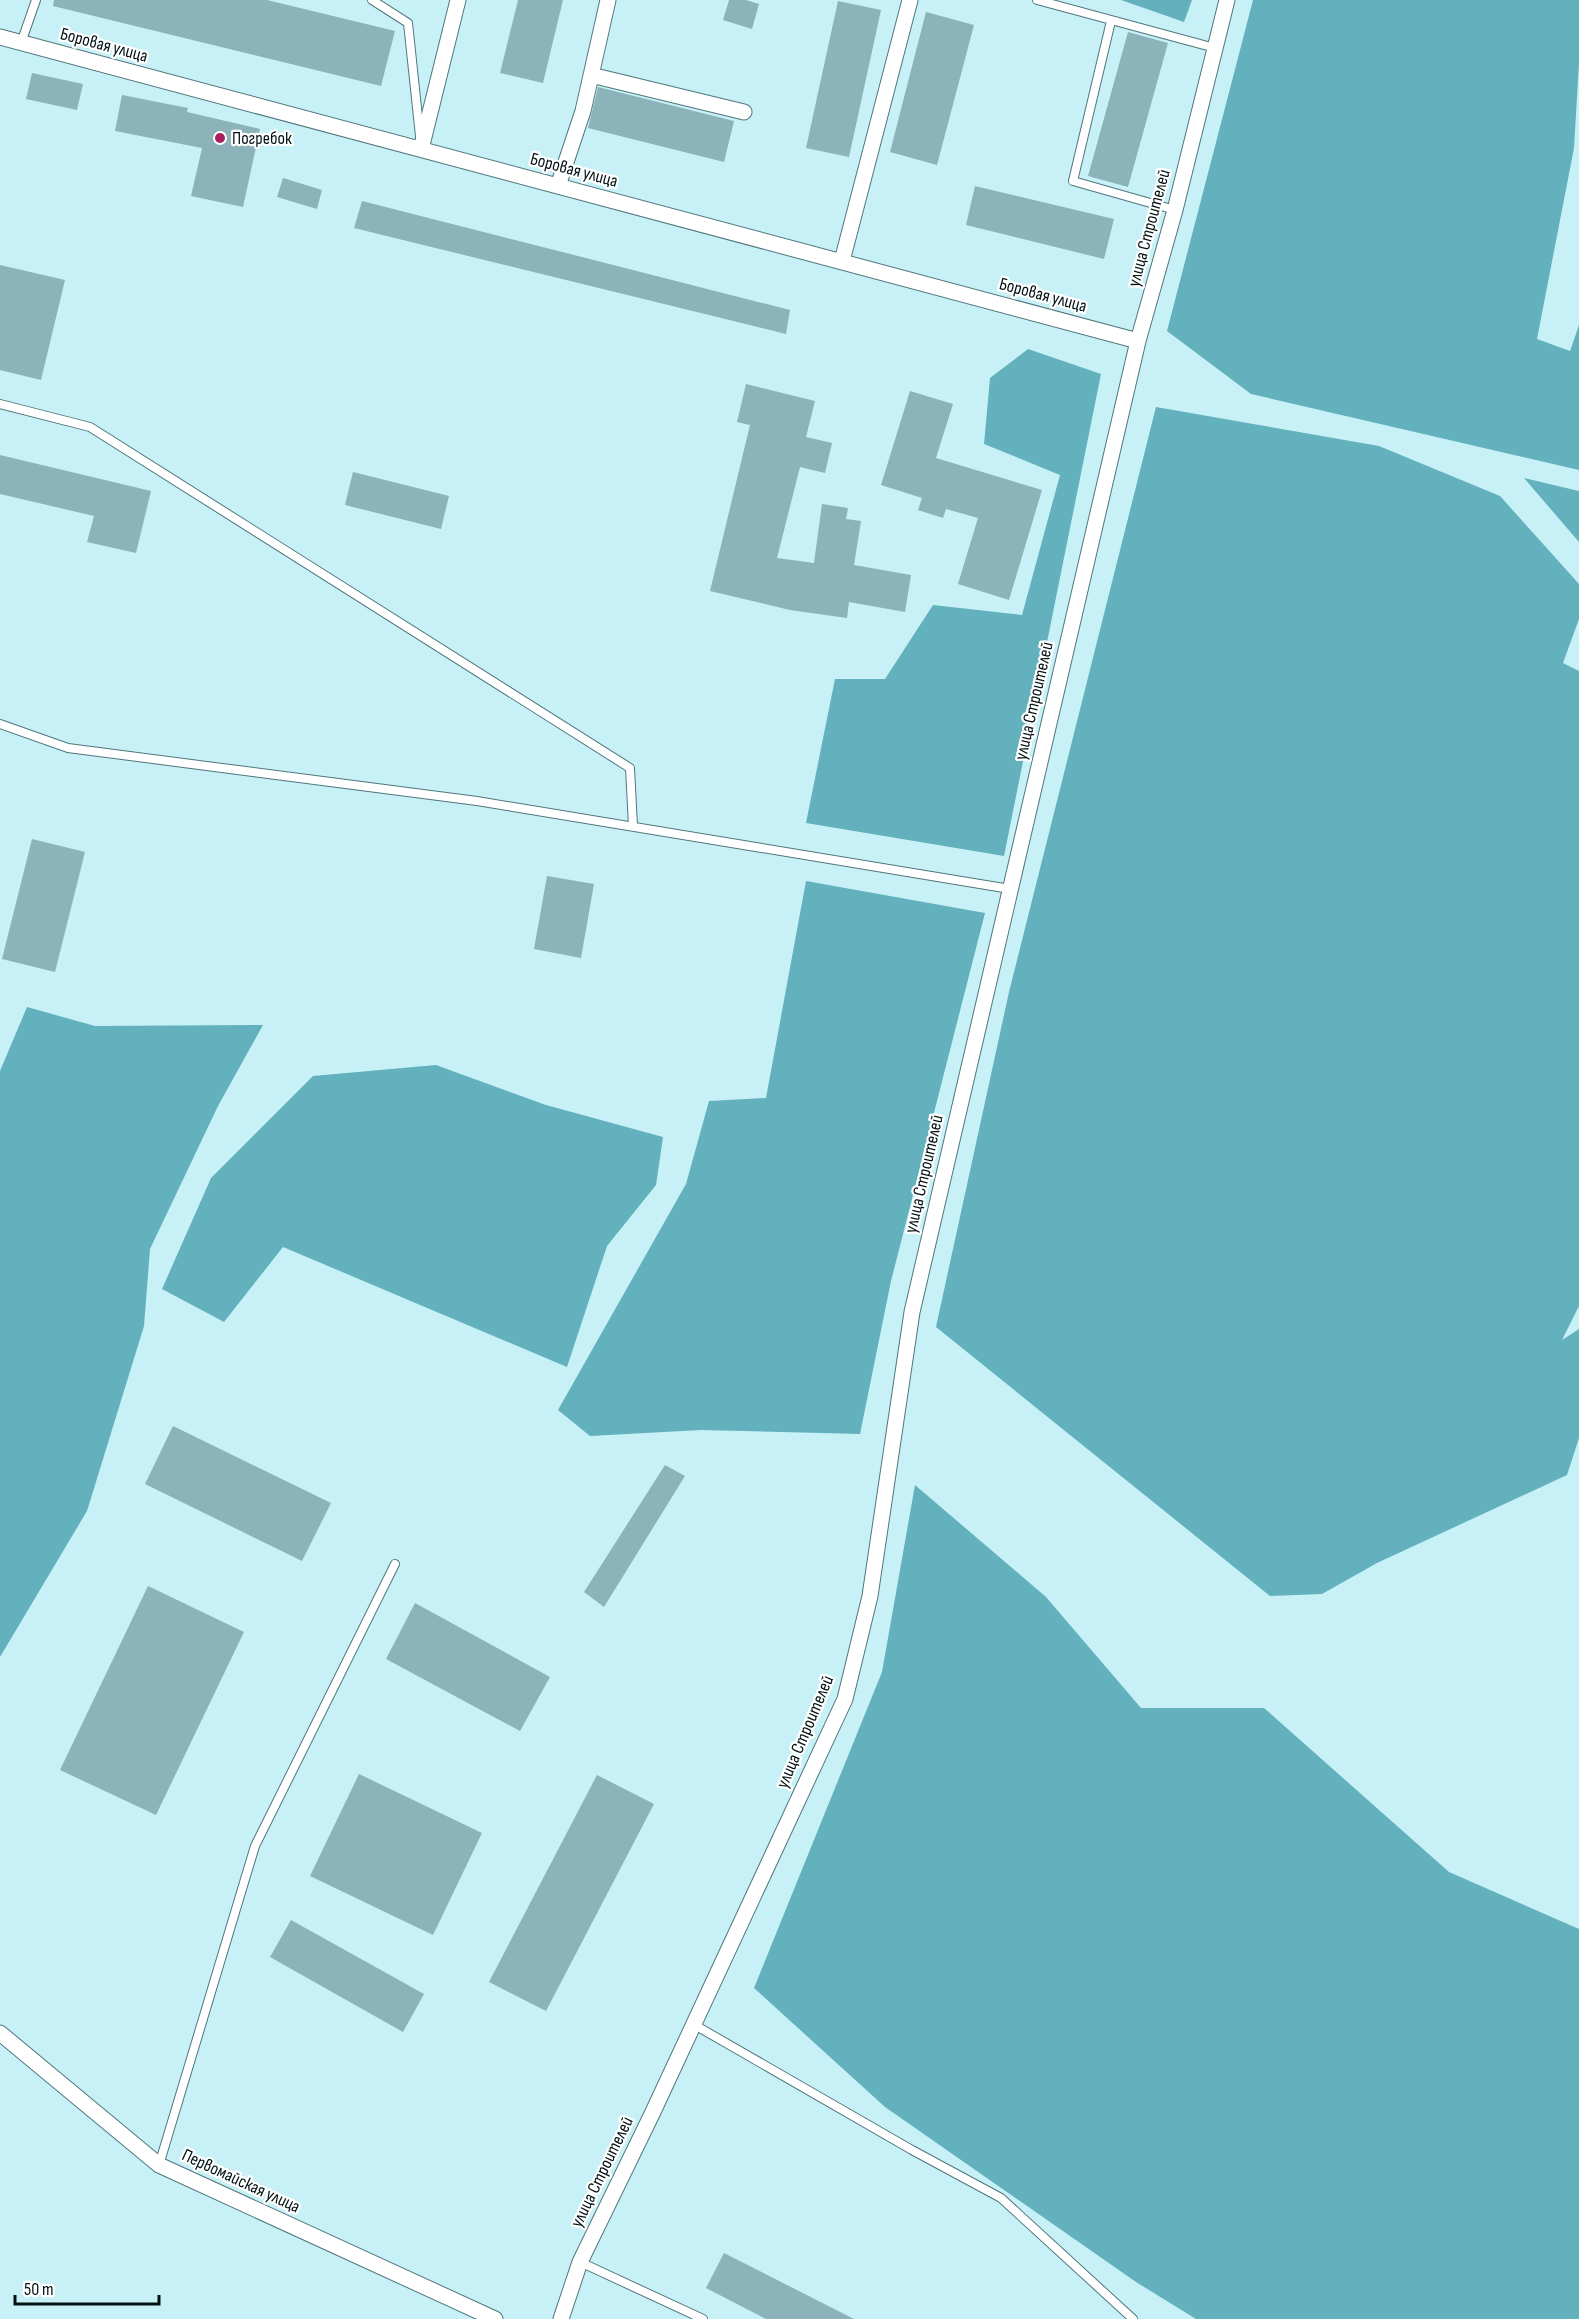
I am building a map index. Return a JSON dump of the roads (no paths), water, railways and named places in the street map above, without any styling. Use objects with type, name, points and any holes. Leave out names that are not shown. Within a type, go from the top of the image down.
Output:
[{"type":"street","points":[[421,149],[458,0]]},
{"type":"street","points":[[558,186],[583,111],[608,0]]},
{"type":"street","points":[[842,261],[910,0]]},
{"type":"street","name":"улица Строителей","points":[[561,2319],[580,2262],[845,1699],[870,1596],[912,1312],[1138,341],[1175,210],[1227,0]]},
{"type":"street","name":"Боровая улица","points":[[0,37],[1138,341]]},
{"type":"street","points":[[591,75],[744,112]]},
{"type":"street","name":"Первомайская улица","points":[[0,2034],[159,2165],[495,2319]]},
{"type":"lane","points":[[21,43],[36,0]]},
{"type":"lane","points":[[372,0],[408,23],[421,149]]},
{"type":"lane","points":[[1037,0],[1215,48]]},
{"type":"lane","points":[[1111,21],[1073,181],[1175,210]]},
{"type":"lane","points":[[0,404],[90,427],[630,768],[633,826]]},
{"type":"lane","points":[[0,724],[68,748],[477,801],[1010,889]]},
{"type":"lane","points":[[159,2165],[255,1845],[395,1564]]},
{"type":"lane","points":[[693,2024],[912,2150],[1001,2198],[1133,2319]]},
{"type":"lane","points":[[580,2262],[703,2319]]},
{"type":"place","name":"Погребок","points":[[220,138]]}]
